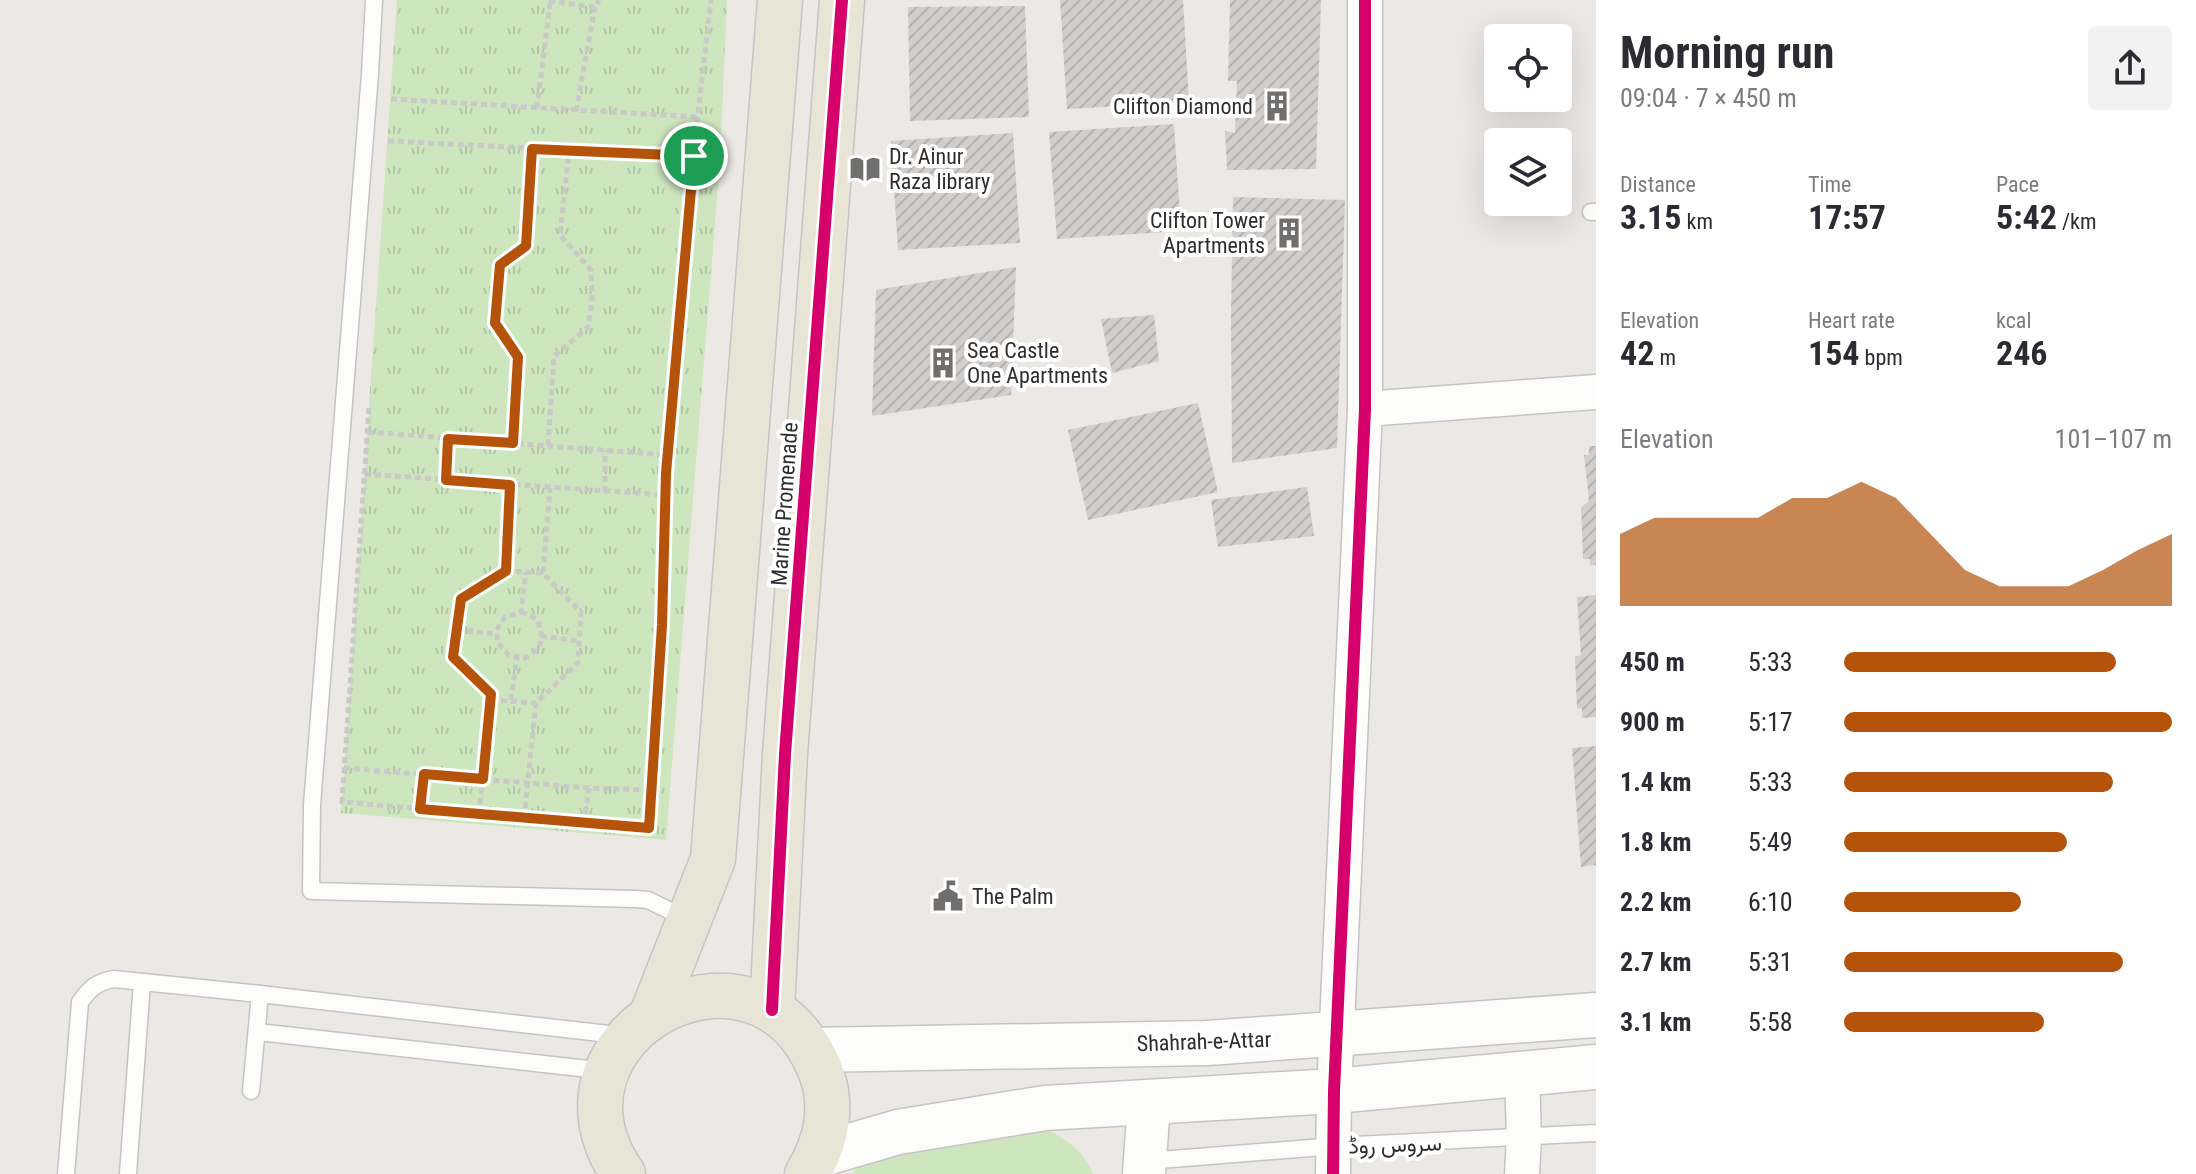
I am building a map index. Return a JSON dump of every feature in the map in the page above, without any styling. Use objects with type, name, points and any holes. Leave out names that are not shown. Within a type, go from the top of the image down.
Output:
[{"type":"main road","name":"Marine Promenade","points":[[623,1174],[614,1160],[603,1129],[602,1100],[689,920],[713,859],[780,0]]},
{"type":"main road","name":"Marine Promenade","points":[[772,1010],[785,754],[842,0]]},
{"type":"main road","points":[[629,1040],[681,1000],[712,995],[743,999],[772,1010],[794,1028],[812,1050],[825,1083],[828,1120],[813,1165]]},
{"type":"main road","name":"Shahrah-e-Attar","points":[[812,1050],[1207,1043],[1596,1015]]},
{"type":"main road","points":[[813,1165],[898,1132],[1045,1108],[1334,1091],[1596,1067]]},
{"type":"street","points":[[1334,1160],[1334,1091],[1365,409],[1365,0]]},
{"type":"street","points":[[1365,409],[1596,392]]},
{"type":"street","points":[[1522,1073],[1522,1174]]},
{"type":"street","points":[[1145,1168],[1149,1103]]},
{"type":"lane","points":[[374,0],[312,805],[311,891],[635,899],[648,900],[689,920]]},
{"type":"lane","points":[[66,1174],[80,1002],[90,988],[100,982],[114,979],[260,994],[629,1040]]},
{"type":"lane","points":[[128,1174],[142,982]]},
{"type":"lane","points":[[251,1091],[260,994]]},
{"type":"lane","points":[[258,1032],[629,1040]]},
{"type":"lane","name":"سروس روڈ","points":[[1145,1168],[1334,1160],[1524,1138],[1596,1133]]},
{"type":"path","points":[[576,111],[595,7],[599,0]]},
{"type":"path","points":[[342,802],[649,828],[662,625],[665,495],[697,117],[711,0]]},
{"type":"path","points":[[537,108],[549,1],[595,7]]},
{"type":"path","points":[[391,99],[697,117]]},
{"type":"path","points":[[388,141],[694,156]]},
{"type":"path","points":[[513,443],[518,357],[495,323],[500,265],[526,246],[532,149]]},
{"type":"path","points":[[548,445],[554,356],[588,327],[592,301],[591,270],[560,235],[569,151]]},
{"type":"path","points":[[368,432],[665,455]]},
{"type":"path","points":[[446,480],[448,439]]},
{"type":"path","points":[[605,450],[605,492]]},
{"type":"path","points":[[365,474],[665,495]]},
{"type":"path","points":[[506,571],[510,485]]},
{"type":"path","points":[[543,573],[550,488]]},
{"type":"path","points":[[479,814],[491,694],[453,657],[461,599],[506,571],[543,573],[581,612],[578,663],[536,703],[524,818]]},
{"type":"path","points":[[521,612],[526,572]]},
{"type":"path","points":[[521,612],[537,619],[541,636],[537,651],[525,658],[509,655],[497,642],[498,628],[505,617],[521,612]]},
{"type":"path","points":[[457,630],[498,634]]},
{"type":"path","points":[[541,636],[579,641]]},
{"type":"path","points":[[511,700],[517,657]]},
{"type":"path","points":[[491,700],[536,703]]},
{"type":"path","points":[[344,768],[589,788],[652,790]]},
{"type":"path","points":[[420,809],[424,774]]},
{"type":"path","points":[[584,823],[589,788]]},
{"type":"green space","points":[[397,0],[727,0],[720,160],[666,840],[341,813]]},
{"type":"green space","points":[[1044,1128],[1073,1146],[1093,1174],[852,1174],[860,1165],[887,1150]]},
{"type":"building","points":[[1060,0],[1183,0],[1189,102],[1067,109]]},
{"type":"building","name":"Clifton Diamond","points":[[1230,0],[1321,0],[1316,169],[1227,170],[1225,131],[1235,133],[1237,81],[1228,81]]},
{"type":"building","points":[[1025,6],[1029,117],[910,121],[908,7]]},
{"type":"building","points":[[1174,124],[1181,231],[1057,239],[1049,132]]},
{"type":"building","points":[[1013,133],[1020,243],[898,250],[891,141]]},
{"type":"building","points":[[1233,197],[1345,200],[1337,448],[1232,463]]},
{"type":"building","name":"Sea Castle One Apartments","points":[[1016,267],[1011,395],[872,416],[876,290]]},
{"type":"building","points":[[1154,315],[1159,361],[1112,373],[1101,319]]},
{"type":"building","points":[[1198,403],[1218,492],[1088,520],[1068,430]]},
{"type":"building","points":[[1589,446],[1596,446],[1596,565],[1590,565],[1590,559],[1583,559],[1581,508],[1589,501],[1584,455],[1589,455]]},
{"type":"building","points":[[1307,487],[1314,536],[1218,547],[1211,500]]},
{"type":"building","points":[[1596,595],[1596,717],[1582,718],[1582,708],[1577,709],[1575,657],[1581,655],[1577,597]]},
{"type":"building","points":[[1596,746],[1596,865],[1581,867],[1572,748]]},
{"type":"cycle path","points":[[772,1010],[785,754],[842,0]]},
{"type":"cycle path","points":[[1333,1174],[1334,1091],[1365,409],[1365,0]]},
{"type":"place","name":"Clifton Diamond","points":[[1277,106]]},
{"type":"place","name":"Dr. Ainur Raza library","points":[[865,169]]},
{"type":"place","name":"Clifton Tower Apartments","points":[[1289,233]]},
{"type":"place","name":"Sea Castle One Apartments","points":[[943,363]]},
{"type":"place","name":"The Palm","points":[[948,896]]},
{"type":"route","points":[[532,149],[694,156],[666,473],[662,625],[649,828],[420,809],[424,774],[483,779],[491,694],[453,657],[461,599],[506,571],[510,485],[446,480],[448,439],[513,443],[518,357],[495,323],[500,265],[526,246],[532,149]]}]
